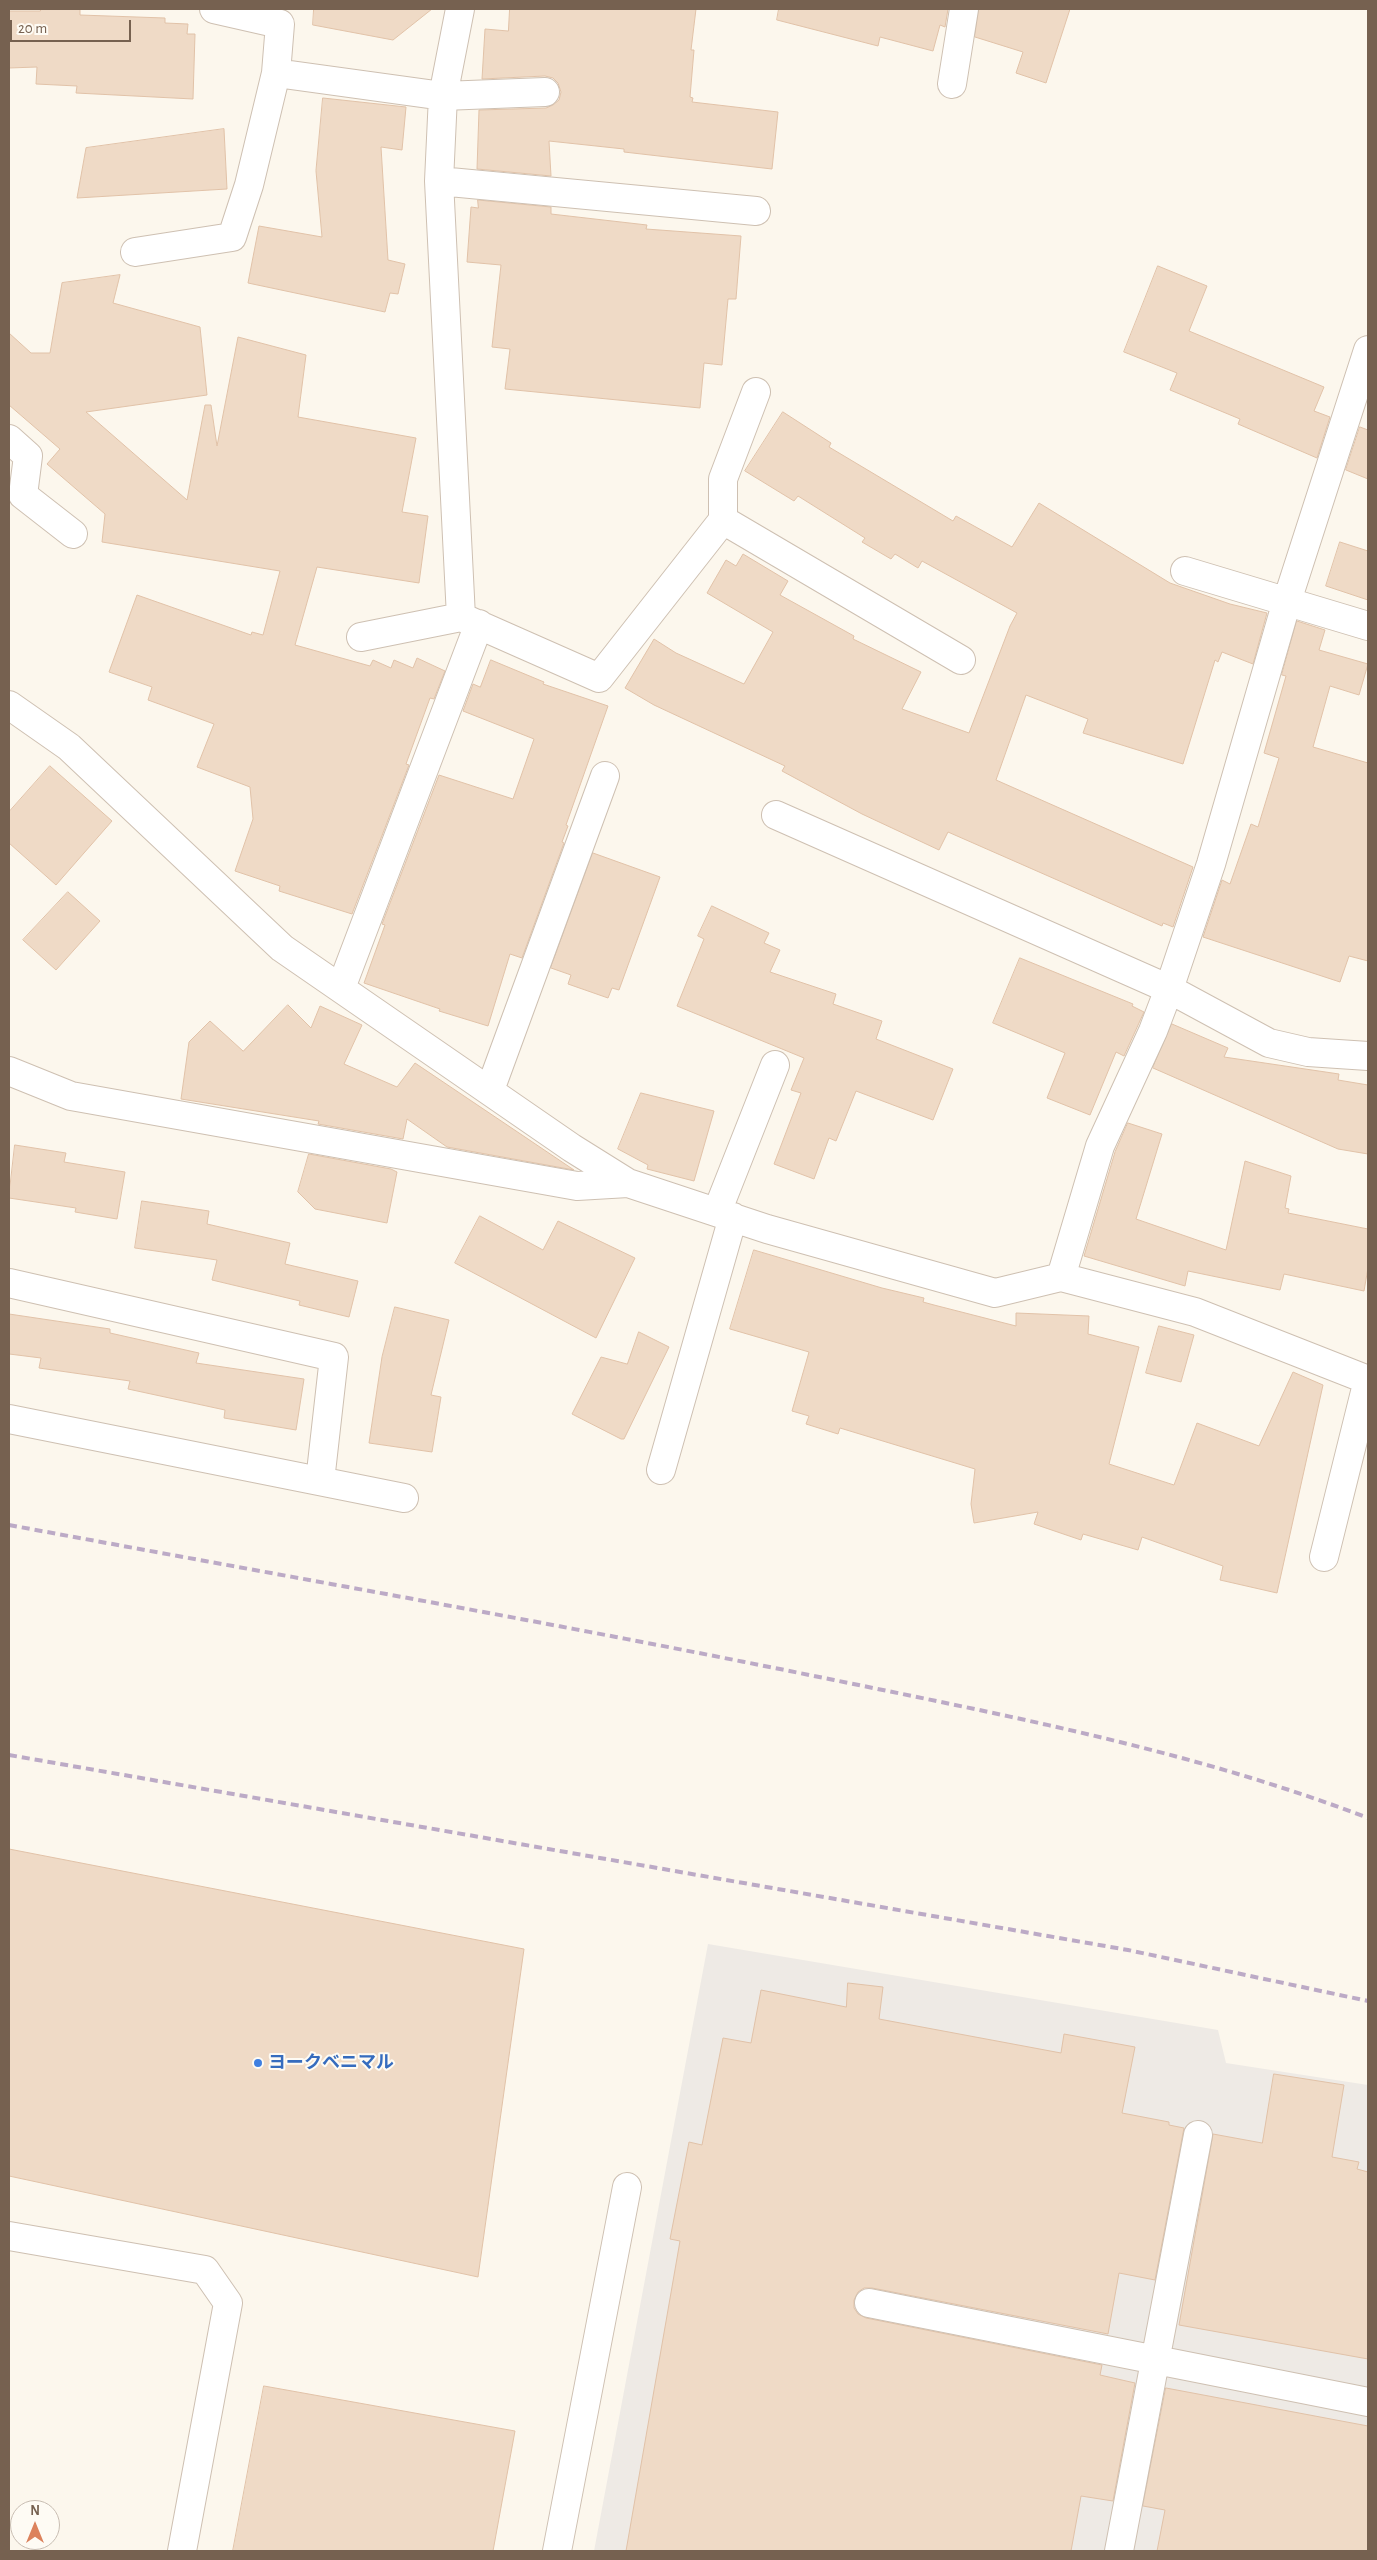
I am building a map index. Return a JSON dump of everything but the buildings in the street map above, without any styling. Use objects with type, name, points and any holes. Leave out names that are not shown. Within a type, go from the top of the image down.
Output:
[{"type":"street","points":[[135,252],[232,237],[249,185],[276,74],[280,24],[214,9]]},
{"type":"street","points":[[341,988],[470,621],[439,181],[443,96],[460,9]]},
{"type":"street","points":[[952,84],[964,9]]},
{"type":"street","points":[[276,74],[443,96],[545,92]]},
{"type":"street","points":[[439,181],[756,211]]},
{"type":"street","points":[[1061,1277],[1100,1146],[1153,1031],[1211,864],[1287,601],[1368,350]]},
{"type":"street","points":[[361,637],[470,621],[599,678],[723,520],[723,479],[756,392]]},
{"type":"street","points":[[9,439],[28,456],[23,495],[73,534]]},
{"type":"street","points":[[723,520],[961,660]]},
{"type":"street","points":[[1185,571],[1368,626]]},
{"type":"street","points":[[9,705],[69,747],[282,948],[572,1148],[628,1183],[725,1215],[995,1293],[1061,1277],[1195,1312],[1368,1380],[1324,1557]]},
{"type":"street","points":[[490,1090],[606,776]]},
{"type":"street","points":[[776,815],[1169,989],[1268,1043],[1308,1052],[1368,1056]]},
{"type":"street","points":[[661,1470],[725,1215],[774,1065]]},
{"type":"street","points":[[9,1071],[71,1096],[577,1186],[628,1183]]},
{"type":"street","points":[[9,1283],[334,1357],[320,1481]]},
{"type":"street","points":[[9,1419],[404,1498]]},
{"type":"street","points":[[1119,2551],[1198,2135]]},
{"type":"street","points":[[557,2551],[627,2187]]},
{"type":"street","points":[[9,2236],[205,2270],[228,2303],[182,2551]]},
{"type":"street","points":[[869,2303],[1368,2402]]},
{"type":"shaded area","points":[[708,1944],[1218,2030],[1226,2063],[1368,2085],[1368,2551],[594,2551]]},
{"type":"railway","points":[[9,1525],[628,1639],[969,1708],[1171,1755],[1303,1795],[1368,1818]]},
{"type":"railway","points":[[9,1755],[1128,1950],[1368,2001]]},
{"type":"place","name":"ヨークベニマル","points":[[258,2063]]}]
